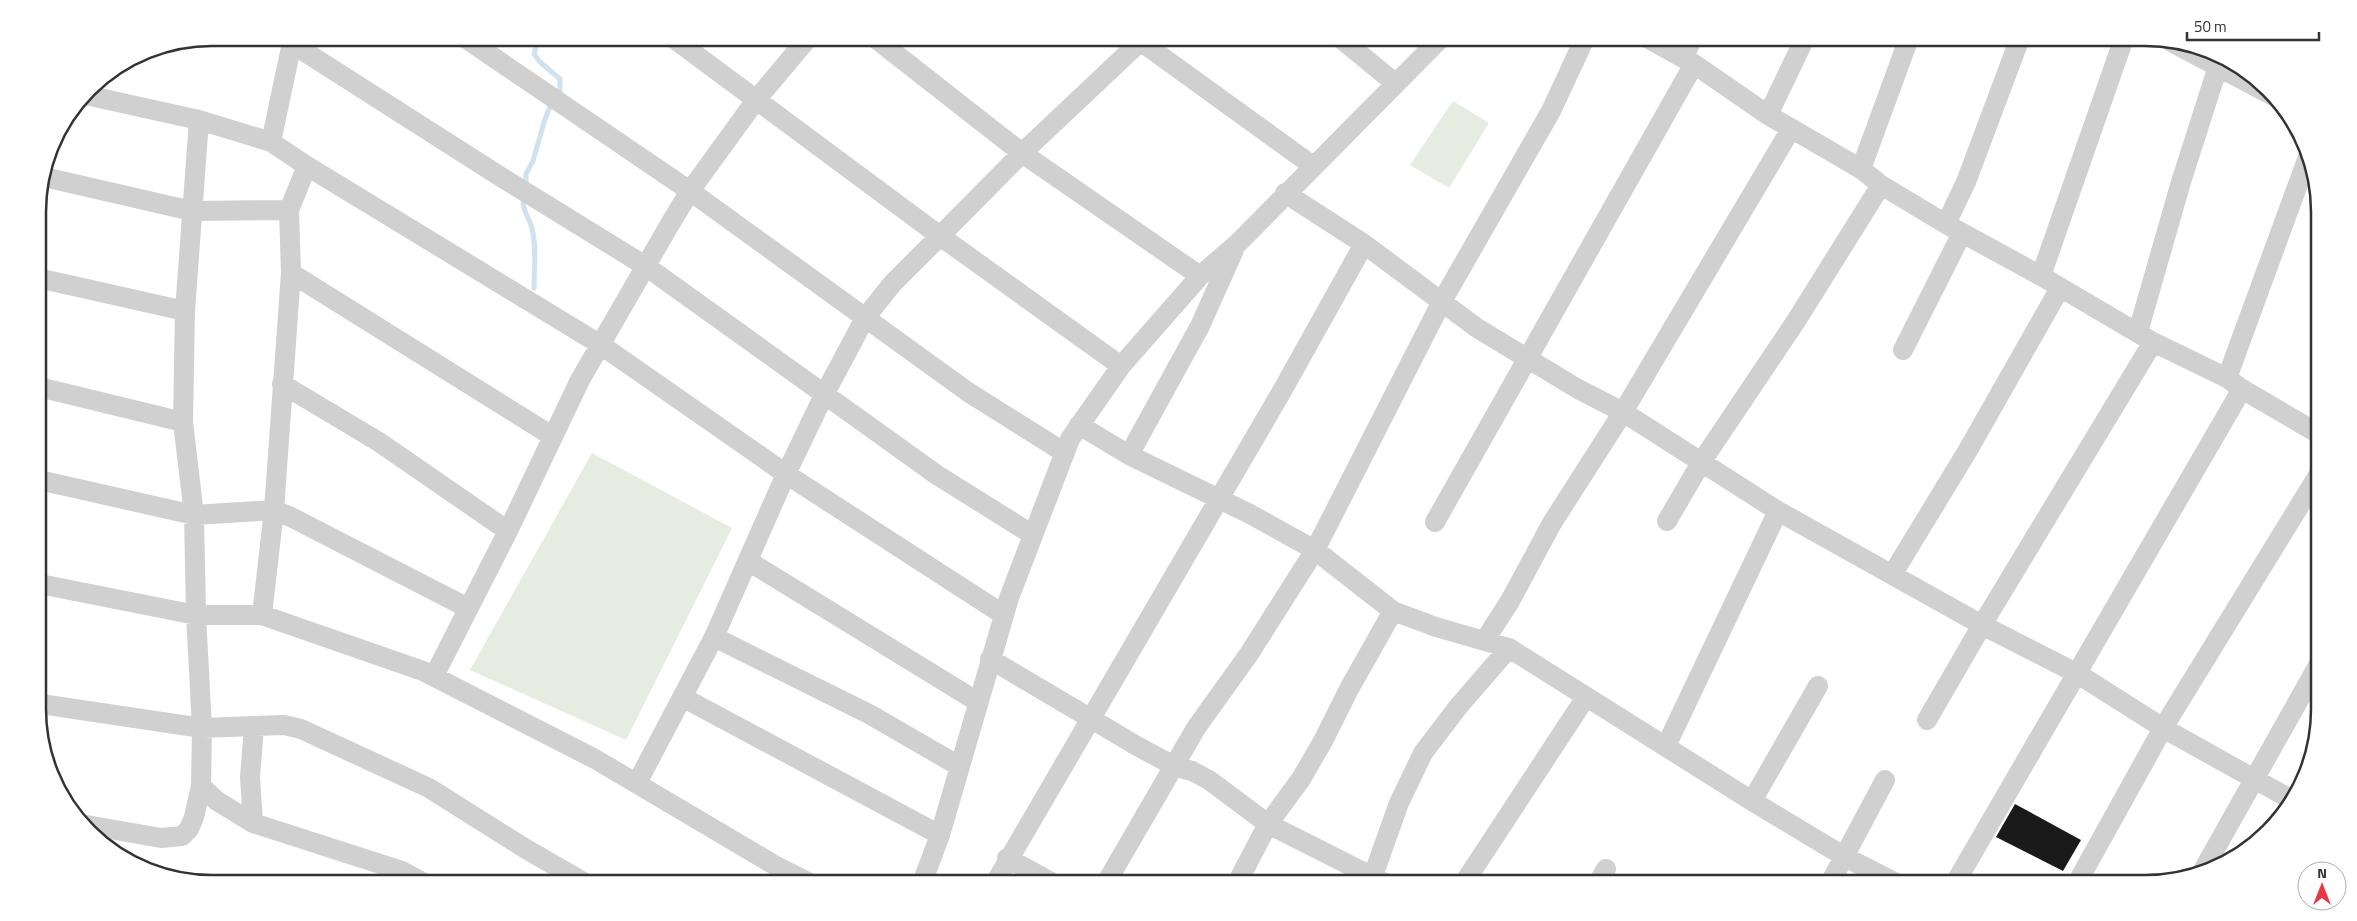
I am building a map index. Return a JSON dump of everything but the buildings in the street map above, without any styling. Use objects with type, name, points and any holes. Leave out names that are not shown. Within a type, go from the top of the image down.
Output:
[{"type":"street","points":[[271,142],[291,46]]},
{"type":"street","points":[[301,46],[501,178],[647,267],[938,475],[1033,535]]},
{"type":"street","points":[[477,46],[690,191],[968,392],[1065,453]]},
{"type":"street","points":[[684,46],[940,236],[1121,366]]},
{"type":"street","points":[[434,676],[508,531],[552,436],[601,345],[690,191],[756,100],[801,46]]},
{"type":"street","points":[[885,46],[1022,153],[1200,276]]},
{"type":"street","points":[[637,783],[684,698],[714,637],[786,474],[824,395],[865,318],[892,284],[1022,153],[1133,46]]},
{"type":"street","points":[[1150,46],[1313,166]]},
{"type":"street","points":[[1350,46],[1394,83]]},
{"type":"street","points":[[925,875],[940,835],[1004,615],[1065,453],[1079,425],[1121,366],[1200,276],[1238,243],[1285,193],[1433,46]]},
{"type":"street","points":[[1111,875],[1196,728],[1249,654],[1315,550],[1441,303],[1551,111],[1582,46]]},
{"type":"street","points":[[1662,46],[1689,61],[1768,115],[1861,169],[1881,185],[1954,229],[2042,276],[2146,337],[2235,383],[2311,429]]},
{"type":"street","points":[[1435,522],[1527,359],[1689,61],[1692,46]]},
{"type":"street","points":[[1768,115],[1801,46]]},
{"type":"street","points":[[1861,169],[1906,46]]},
{"type":"street","points":[[1903,350],[1954,229],[1966,182],[2017,46]]},
{"type":"street","points":[[2042,276],[2121,46]]},
{"type":"street","points":[[2203,57],[2242,78]]},
{"type":"street","points":[[1928,720],[2146,337],[2181,182],[2218,64]]},
{"type":"street","points":[[93,97],[199,120],[271,142],[307,166],[601,345],[786,474],[1004,615]]},
{"type":"street","points":[[96,827],[161,838],[182,836],[189,829],[201,786],[202,728],[196,615],[194,515],[183,422],[185,311],[199,120]]},
{"type":"street","points":[[1485,640],[1510,601],[1552,523],[1623,412],[1792,129]]},
{"type":"street","points":[[262,615],[274,510],[290,273],[289,210],[307,166]]},
{"type":"street","points":[[1960,874],[2078,674],[2235,383],[2305,168]]},
{"type":"street","points":[[49,178],[192,211],[289,210]]},
{"type":"street","points":[[1667,521],[1702,461],[1796,321],[1881,185]]},
{"type":"street","points":[[1285,193],[1364,244],[1441,303],[1527,359],[1623,412],[1778,511],[1982,625],[2078,674],[2163,728],[2286,796]]},
{"type":"street","points":[[1129,455],[1200,326],[1238,243]]},
{"type":"street","points":[[998,875],[1282,391],[1364,244]]},
{"type":"street","points":[[290,273],[552,436]]},
{"type":"street","points":[[47,280],[185,311]]},
{"type":"street","points":[[1892,575],[1968,450],[2060,288]]},
{"type":"street","points":[[282,384],[379,442],[508,531]]},
{"type":"street","points":[[47,389],[183,422]]},
{"type":"street","points":[[1079,425],[1129,455],[1219,498],[1315,550],[1393,610],[1436,628],[1509,648],[1752,802],[1845,857],[1879,874]]},
{"type":"street","points":[[46,482],[194,515],[274,510],[468,608]]},
{"type":"street","points":[[2082,874],[2163,728],[2311,487]]},
{"type":"street","points":[[1666,746],[1778,511]]},
{"type":"street","points":[[748,561],[978,702]]},
{"type":"street","points":[[46,585],[196,615],[262,615],[423,671],[595,759],[793,875]]},
{"type":"street","points":[[1242,874],[1268,824],[1310,764],[1393,610]]},
{"type":"street","points":[[714,637],[869,714],[960,766]]},
{"type":"street","points":[[1369,874],[1399,803],[1423,753],[1458,707],[1509,648]]},
{"type":"street","points":[[990,659],[1174,766],[1192,770],[1209,780],[1268,824],[1359,874]]},
{"type":"street","points":[[2208,862],[2311,678]]},
{"type":"street","points":[[1752,802],[1818,686]]},
{"type":"street","points":[[1470,874],[1586,697]]},
{"type":"street","points":[[684,698],[940,835]]},
{"type":"street","points":[[46,705],[202,728],[284,725],[301,729],[429,788],[571,875]]},
{"type":"street","points":[[253,823],[250,777],[254,727]]},
{"type":"street","points":[[1835,874],[1885,780]]},
{"type":"street","points":[[201,786],[217,801],[253,823],[402,871],[409,875]]},
{"type":"street","points":[[1007,858],[1037,875]]},
{"type":"shaded area","points":[[1453,101],[1489,123],[1449,188],[1410,165]]},
{"type":"shaded area","points":[[592,453],[732,528],[626,740],[470,670]]},
{"type":"waterway","points":[[536,46],[534,54],[540,62],[560,79],[560,92],[557,95]]},
{"type":"waterway","points":[[526,188],[526,174],[533,161],[552,102]]},
{"type":"waterway","points":[[524,196],[523,205],[534,236],[534,288]]}]
